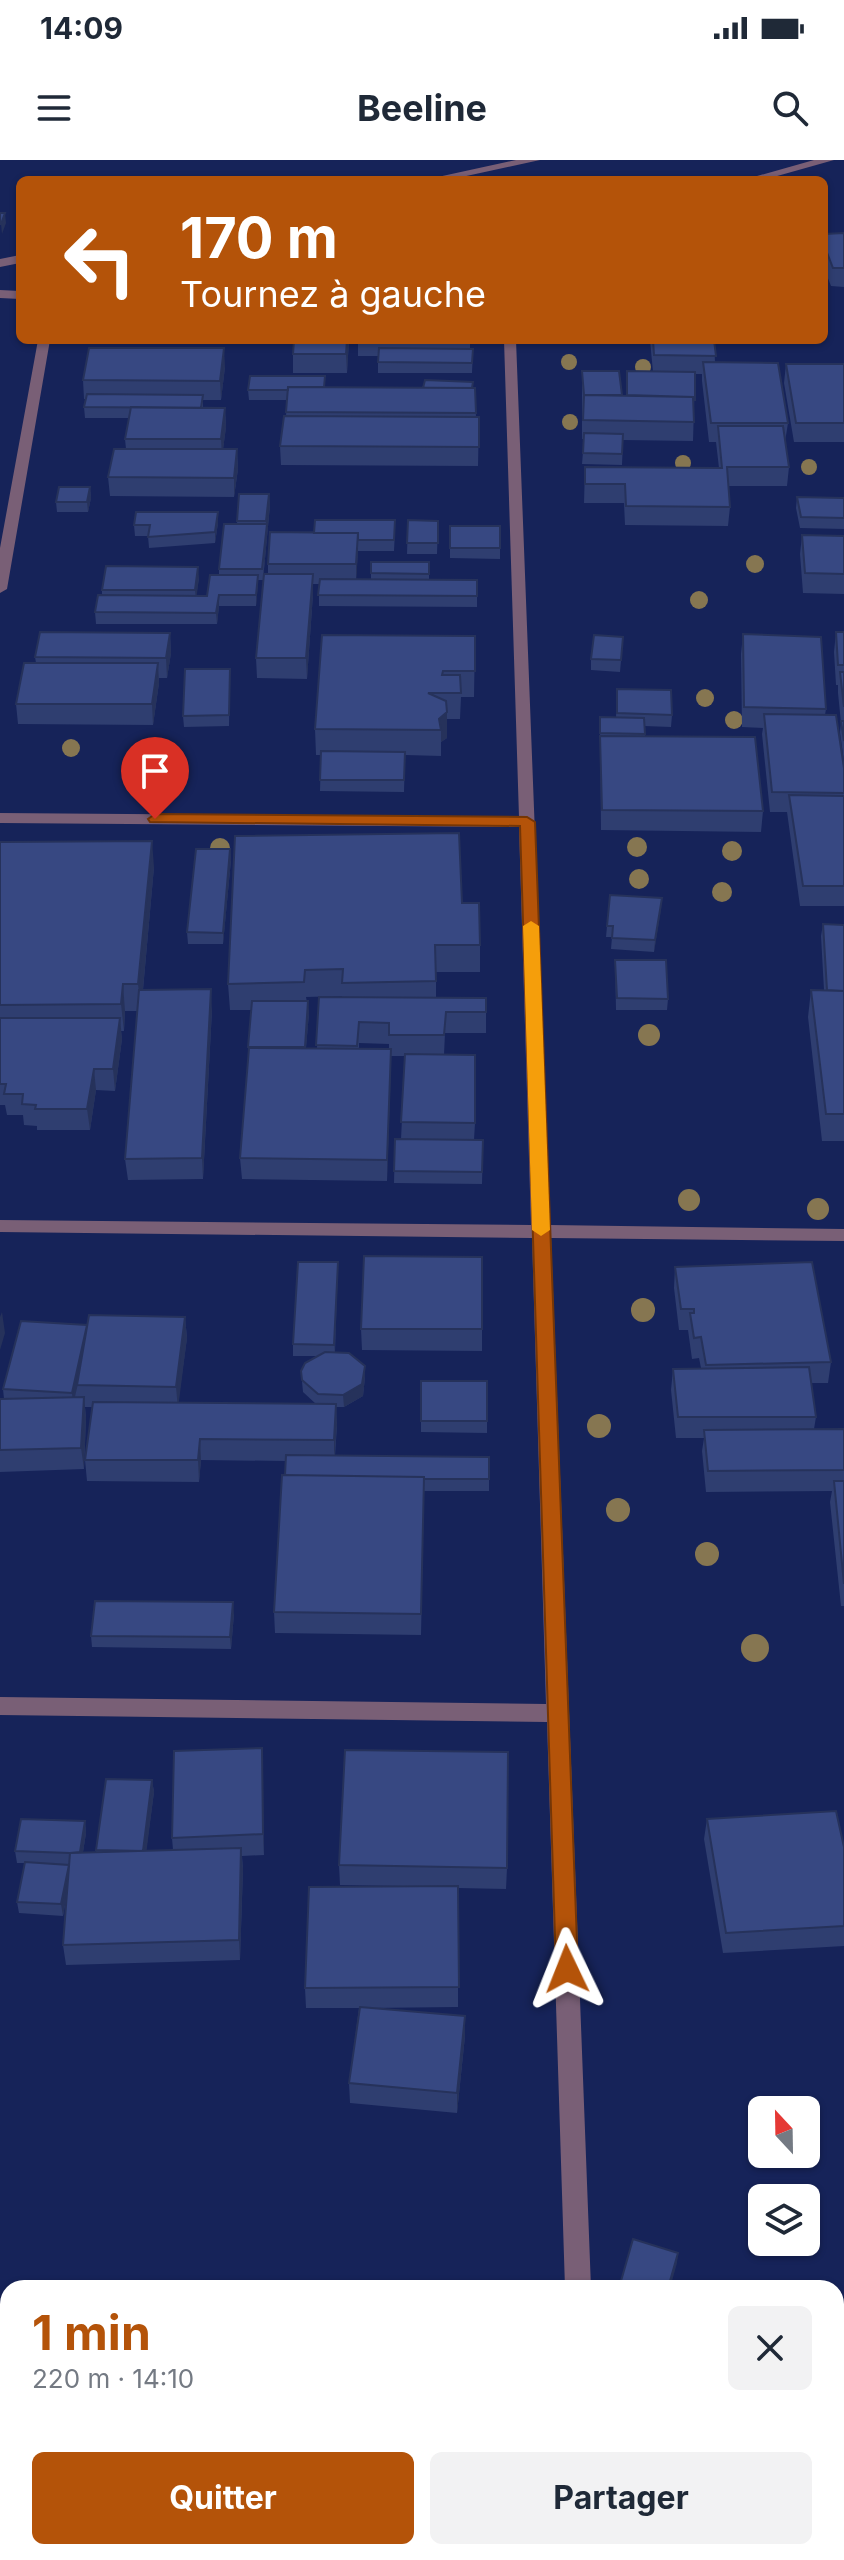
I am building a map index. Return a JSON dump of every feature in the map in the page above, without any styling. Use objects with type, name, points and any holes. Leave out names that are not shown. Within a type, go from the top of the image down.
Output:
[{"type":"street","points":[[451,176],[534,160]]},
{"type":"street","points":[[765,176],[828,160]]},
{"type":"street","points":[[0,589],[7,520],[43,344]]},
{"type":"street","points":[[510,344],[578,2280]]},
{"type":"street","points":[[0,818],[527,822]]},
{"type":"street","points":[[0,1226],[844,1235]]},
{"type":"street","points":[[0,1706],[559,1713]]},
{"type":"building","points":[[844,233],[844,268],[833,268],[828,255],[828,234]]},
{"type":"building","points":[[294,344],[347,344],[346,354],[293,354]]},
{"type":"building","points":[[653,344],[714,344],[716,356],[654,355]]},
{"type":"building","points":[[89,348],[224,348],[220,381],[83,380]]},
{"type":"building","points":[[379,348],[473,349],[472,363],[378,362]]},
{"type":"building","points":[[703,362],[778,363],[788,423],[711,423]]},
{"type":"building","points":[[786,364],[844,364],[844,423],[796,423]]},
{"type":"building","points":[[582,371],[619,371],[622,395],[584,395]]},
{"type":"building","points":[[627,371],[695,372],[695,400],[693,397],[627,395]]},
{"type":"building","points":[[250,376],[325,376],[324,387],[248,390]]},
{"type":"building","points":[[425,380],[473,382],[472,388],[423,388]]},
{"type":"building","points":[[288,387],[475,388],[476,413],[286,412]]},
{"type":"building","points":[[87,394],[203,395],[201,408],[84,407]]},
{"type":"building","points":[[584,395],[693,397],[694,422],[583,420]]},
{"type":"building","points":[[131,407],[225,408],[221,439],[125,439]]},
{"type":"building","points":[[284,416],[479,417],[479,447],[280,446]]},
{"type":"building","points":[[718,426],[783,426],[789,467],[727,467],[730,507],[626,506],[625,484],[585,484],[585,467],[722,468]]},
{"type":"building","points":[[584,433],[623,434],[622,454],[583,453]]},
{"type":"building","points":[[114,449],[237,449],[234,478],[108,477]]},
{"type":"building","points":[[59,487],[90,487],[87,502],[56,502]]},
{"type":"building","points":[[239,494],[269,494],[266,521],[237,521]]},
{"type":"building","points":[[797,497],[844,498],[844,518],[801,517]]},
{"type":"building","points":[[136,512],[218,512],[215,532],[148,537],[150,525],[134,525]]},
{"type":"building","points":[[315,520],[395,520],[394,540],[358,540],[358,533],[314,533]]},
{"type":"building","points":[[408,520],[438,521],[438,543],[407,543]]},
{"type":"building","points":[[224,524],[267,524],[262,569],[219,569]]},
{"type":"building","points":[[450,526],[500,526],[500,548],[450,548]]},
{"type":"building","points":[[270,532],[358,533],[356,564],[268,564]]},
{"type":"building","points":[[802,535],[844,536],[844,574],[805,573]]},
{"type":"building","points":[[371,562],[429,562],[429,574],[371,573]]},
{"type":"building","points":[[106,566],[198,567],[195,590],[102,590]]},
{"type":"building","points":[[264,574],[313,574],[306,658],[256,658]]},
{"type":"building","points":[[210,575],[258,575],[256,595],[219,595],[216,613],[95,612],[98,595],[207,596]]},
{"type":"building","points":[[320,579],[477,580],[477,596],[318,595]]},
{"type":"building","points":[[40,632],[170,633],[166,658],[35,657]]},
{"type":"building","points":[[836,632],[844,632],[844,665],[838,665]]},
{"type":"building","points":[[743,634],[821,637],[826,709],[744,707]]},
{"type":"building","points":[[322,635],[475,636],[475,671],[443,671],[442,675],[460,675],[461,693],[428,693],[446,701],[447,712],[439,719],[441,730],[315,729]]},
{"type":"building","points":[[594,635],[623,637],[621,660],[591,659]]},
{"type":"building","points":[[24,663],[158,663],[152,704],[16,704]]},
{"type":"building","points":[[185,669],[230,669],[229,715],[183,716]]},
{"type":"building","points":[[840,672],[844,672],[844,707]]},
{"type":"building","points":[[617,689],[671,690],[672,715],[617,713]]},
{"type":"building","points":[[764,714],[836,715],[844,768],[844,793],[772,792]]},
{"type":"building","points":[[600,717],[644,718],[645,734],[600,733]]},
{"type":"building","points":[[600,736],[755,737],[763,811],[602,810]]},
{"type":"building","points":[[321,751],[405,752],[404,780],[320,780]]},
{"type":"building","points":[[789,795],[844,796],[844,886],[803,886]]},
{"type":"building","points":[[459,833],[462,903],[479,903],[480,945],[435,945],[436,981],[342,983],[343,969],[305,970],[304,982],[228,984],[235,836]]},
{"type":"building","points":[[152,841],[138,984],[123,984],[121,1004],[0,1005],[0,842]]},
{"type":"building","points":[[196,849],[230,849],[223,933],[187,932]]},
{"type":"building","points":[[610,895],[662,898],[655,940],[612,938],[613,926],[607,926]]},
{"type":"building","points":[[823,924],[844,925],[844,991],[827,990]]},
{"type":"building","points":[[615,960],[666,960],[668,999],[617,998]]},
{"type":"building","points":[[211,989],[202,1158],[125,1159],[139,990]]},
{"type":"building","points":[[811,990],[844,991],[844,1114],[826,1114]]},
{"type":"building","points":[[319,997],[486,998],[486,1012],[446,1012],[444,1035],[389,1035],[389,1023],[359,1022],[357,1046],[316,1045]]},
{"type":"building","points":[[252,1001],[308,1001],[305,1047],[248,1047]]},
{"type":"building","points":[[0,1018],[120,1018],[113,1069],[94,1069],[87,1109],[35,1109],[36,1105],[22,1104],[23,1094],[4,1094],[6,1084],[0,1084]]},
{"type":"building","points":[[249,1048],[391,1049],[387,1160],[240,1158]]},
{"type":"building","points":[[405,1054],[475,1055],[475,1123],[401,1122]]},
{"type":"building","points":[[395,1139],[483,1140],[482,1172],[394,1171]]},
{"type":"building","points":[[364,1256],[482,1257],[482,1329],[361,1329]]},
{"type":"building","points":[[298,1262],[338,1262],[334,1345],[293,1344]]},
{"type":"building","points":[[812,1262],[831,1362],[706,1365],[701,1337],[694,1338],[690,1313],[694,1313],[694,1309],[681,1309],[675,1267]]},
{"type":"building","points":[[89,1315],[185,1317],[176,1387],[77,1385]]},
{"type":"building","points":[[21,1321],[87,1325],[72,1393],[3,1389]]},
{"type":"building","points":[[325,1352],[349,1353],[365,1366],[362,1384],[343,1395],[318,1394],[302,1380],[301,1371],[305,1363]]},
{"type":"building","points":[[809,1367],[816,1417],[678,1417],[673,1369]]},
{"type":"building","points":[[421,1381],[487,1381],[487,1421],[421,1421]]},
{"type":"building","points":[[84,1397],[81,1448],[0,1450],[0,1399]]},
{"type":"building","points":[[93,1402],[336,1404],[334,1440],[200,1439],[198,1460],[85,1460]]},
{"type":"building","points":[[844,1429],[844,1470],[708,1471],[704,1430]]},
{"type":"building","points":[[286,1455],[489,1457],[489,1479],[285,1475]]},
{"type":"building","points":[[282,1475],[424,1477],[421,1614],[274,1612]]},
{"type":"building","points":[[834,1481],[844,1481],[844,1584]]},
{"type":"building","points":[[95,1601],[233,1602],[230,1637],[91,1636]]},
{"type":"building","points":[[262,1748],[263,1834],[172,1838],[174,1751]]},
{"type":"building","points":[[345,1750],[508,1752],[507,1868],[339,1865]]},
{"type":"building","points":[[106,1779],[152,1780],[143,1851],[96,1850]]},
{"type":"building","points":[[836,1811],[844,1847],[844,1926],[726,1933],[707,1819]]},
{"type":"building","points":[[21,1819],[85,1821],[80,1852],[15,1851]]},
{"type":"building","points":[[241,1848],[239,1940],[63,1945],[70,1853]]},
{"type":"building","points":[[25,1862],[69,1865],[61,1904],[17,1902]]},
{"type":"building","points":[[458,1886],[459,1987],[305,1988],[309,1887]]},
{"type":"building","points":[[360,2007],[465,2016],[457,2093],[349,2083]]},
{"type":"building","points":[[633,2239],[678,2253],[670,2280],[621,2280]]},
{"type":"slow traffic","points":[[531,926],[541,1230]]},
{"type":"route","points":[[155,819],[527,822],[567,1969]]}]
